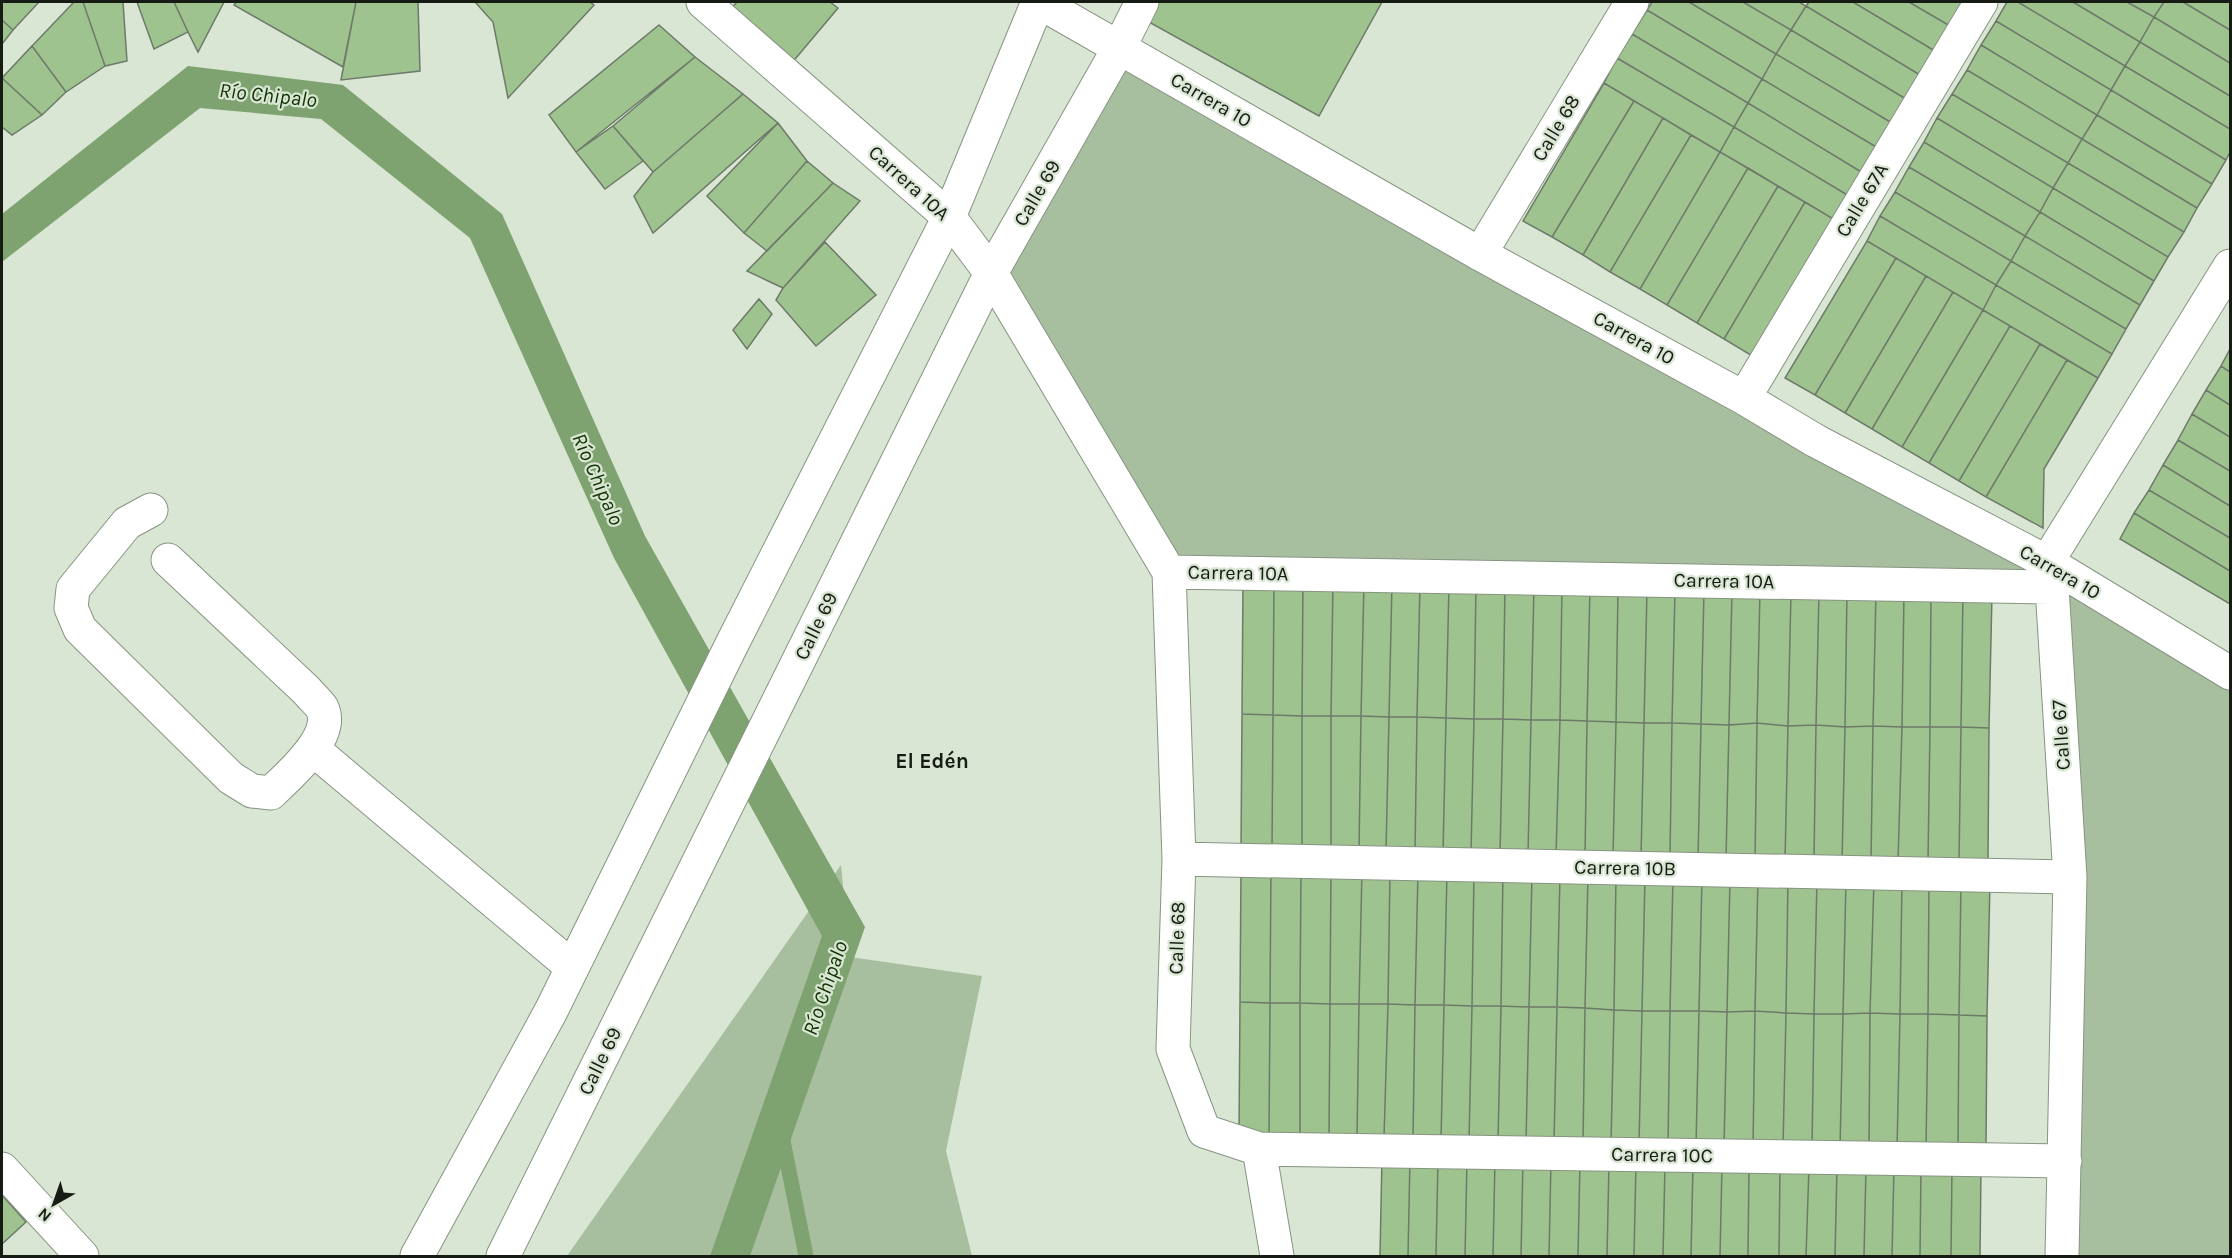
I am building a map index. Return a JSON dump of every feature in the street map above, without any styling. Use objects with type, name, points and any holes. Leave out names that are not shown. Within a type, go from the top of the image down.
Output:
[{"type":"street","name":"Carrera 10A","points":[[703,2],[949,217],[991,273],[1168,572],[2050,574]]},
{"type":"street","points":[[417,1257],[551,1011],[732,644],[949,217],[1038,2]]},
{"type":"street","name":"Carrera 10","points":[[1038,2],[1480,254],[1744,398],[2050,574],[2230,673]]},
{"type":"street","name":"Calle 69","points":[[503,1257],[991,273],[1119,48],[1142,2]]},
{"type":"street","name":"Calle 68","points":[[1480,254],[1632,2]]},
{"type":"street","name":"Calle 67A","points":[[1744,398],[1981,2]]},
{"type":"street","points":[[2050,574],[2230,266]]},
{"type":"street","points":[[151,510],[127,523],[73,589],[71,608],[80,629],[231,778],[252,791],[271,793],[314,750],[323,728],[323,709],[306,690],[168,560]]},
{"type":"street","name":"Calle 68","points":[[1168,572],[1179,859],[1173,1049],[1204,1131],[1259,1149]]},
{"type":"street","name":"Calle 67","points":[[2050,574],[2070,877],[2062,1257]]},
{"type":"street","points":[[314,750],[572,967]]},
{"type":"street","name":"Carrera 10B","points":[[1179,859],[2070,877]]},
{"type":"street","points":[[1259,1149],[1277,1257]]},
{"type":"street","name":"Carrera 10C","points":[[1259,1149],[2065,1161]]},
{"type":"street","points":[[2,1169],[81,1257]]},
{"type":"shaded area","points":[[1119,48],[2230,673],[2230,1256],[2062,1256],[2052,587],[1169,572],[991,273]]},
{"type":"shaded area","points":[[841,865],[850,957],[982,976],[946,1151],[972,1256],[567,1256]]},
{"type":"water","name":"Río Chipalo","points":[[188,66],[343,85],[502,214],[645,536],[865,927],[750,1256],[710,1256],[822,936],[614,558],[470,238],[321,119],[200,108],[2,262],[2,214]]},
{"type":"building","points":[[2,2],[39,2],[13,30],[2,20]]},
{"type":"building","points":[[74,2],[83,2],[105,66],[66,92],[32,46]]},
{"type":"building","points":[[83,2],[123,2],[127,61],[105,66]]},
{"type":"building","points":[[137,2],[174,2],[188,32],[154,49]]},
{"type":"building","points":[[174,2],[224,2],[198,52],[188,32]]},
{"type":"building","points":[[236,2],[356,2],[343,67],[234,5]]},
{"type":"building","points":[[356,2],[418,2],[420,71],[341,80]]},
{"type":"building","points":[[475,2],[590,2],[594,5],[508,98],[493,22]]},
{"type":"building","points":[[737,2],[830,2],[838,8],[791,64],[729,11]]},
{"type":"building","points":[[1158,2],[1382,2],[1319,116],[1147,21]]},
{"type":"building","points":[[1652,2],[1689,2],[1776,54],[1762,79],[1647,10]]},
{"type":"building","points":[[1689,2],[1743,2],[1791,30],[1776,54]]},
{"type":"building","points":[[1743,2],[1799,2],[1806,6],[1791,30]]},
{"type":"building","points":[[1809,2],[1853,2],[1935,51],[1920,75],[1806,6]]},
{"type":"building","points":[[1853,2],[1909,2],[1950,26],[1935,51]]},
{"type":"building","points":[[1909,2],[1962,2],[1950,26]]},
{"type":"building","points":[[2007,2],[2018,2],[2125,66],[2111,90],[1996,21]]},
{"type":"building","points":[[2018,2],[2073,2],[2140,42],[2125,66]]},
{"type":"building","points":[[2073,2],[2127,2],[2154,17],[2140,42]]},
{"type":"building","points":[[2127,2],[2164,2],[2154,17]]},
{"type":"building","points":[[2164,2],[2183,2],[2230,30],[2230,63],[2154,17]]},
{"type":"building","points":[[2183,2],[2230,2],[2230,30]]},
{"type":"building","points":[[1806,6],[1920,75],[1906,99],[1791,30]]},
{"type":"building","points":[[1647,10],[1762,79],[1748,103],[1632,34]]},
{"type":"building","points":[[2154,17],[2230,63],[2230,96],[2140,42]]},
{"type":"building","points":[[2,20],[13,30],[2,44]]},
{"type":"building","points":[[1996,21],[2111,90],[2097,115],[1981,45]]},
{"type":"building","points":[[659,25],[695,57],[576,152],[549,115]]},
{"type":"building","points":[[1791,30],[1906,99],[1892,123],[1776,54]]},
{"type":"building","points":[[1632,34],[1748,103],[1734,127],[1617,58]]},
{"type":"building","points":[[2140,42],[2230,96],[2230,129],[2125,66]]},
{"type":"building","points":[[1981,45],[2097,115],[2082,139],[1967,70]]},
{"type":"building","points":[[32,46],[66,92],[42,115],[2,78]]},
{"type":"building","points":[[1776,54],[1892,123],[1878,148],[1762,79]]},
{"type":"building","points":[[695,57],[743,94],[653,172],[613,126]]},
{"type":"building","points":[[1617,58],[1734,127],[1720,152],[1604,83]]},
{"type":"building","points":[[2125,66],[2230,129],[2230,152],[2226,160],[2111,90]]},
{"type":"building","points":[[1967,70],[2082,139],[2068,163],[1952,94]]},
{"type":"building","points":[[2,78],[42,115],[12,135],[2,127]]},
{"type":"building","points":[[1762,79],[1878,148],[1863,173],[1748,103]]},
{"type":"building","points":[[1604,83],[1634,101],[1552,237],[1523,221]]},
{"type":"building","points":[[2111,90],[2226,160],[2212,184],[2097,115]]},
{"type":"building","points":[[743,94],[778,123],[653,233],[634,196],[653,172]]},
{"type":"building","points":[[1952,94],[2068,163],[2053,188],[1937,118]]},
{"type":"building","points":[[1634,101],[1663,118],[1583,255],[1552,237]]},
{"type":"building","points":[[1748,103],[1863,173],[1849,196],[1734,127]]},
{"type":"building","points":[[2097,115],[2212,184],[2197,208],[2082,139]]},
{"type":"building","points":[[1663,118],[1691,135],[1610,272],[1583,255]]},
{"type":"building","points":[[1937,118],[2053,188],[2040,212],[1924,142]]},
{"type":"building","points":[[778,123],[807,161],[744,233],[707,196]]},
{"type":"building","points":[[613,126],[643,161],[605,189],[576,152]]},
{"type":"building","points":[[1734,127],[1849,196],[1835,220],[1720,152]]},
{"type":"building","points":[[1691,135],[1720,152],[1640,289],[1610,272]]},
{"type":"building","points":[[2082,139],[2197,208],[2184,232],[2068,163]]},
{"type":"building","points":[[1924,142],[2040,212],[2025,236],[1909,167]]},
{"type":"building","points":[[1720,152],[1748,168],[1667,305],[1640,289]]},
{"type":"building","points":[[807,161],[833,183],[767,251],[744,233]]},
{"type":"building","points":[[2068,163],[2184,232],[2168,257],[2053,188]]},
{"type":"building","points":[[1909,167],[2025,236],[2011,261],[1895,192]]},
{"type":"building","points":[[1748,168],[1778,186],[1697,323],[1667,305]]},
{"type":"building","points":[[833,183],[860,201],[783,288],[747,271]]},
{"type":"building","points":[[1778,186],[1805,202],[1724,339],[1697,323]]},
{"type":"building","points":[[2053,188],[2168,257],[2154,281],[2040,212]]},
{"type":"building","points":[[1895,192],[2011,261],[1996,285],[1880,216]]},
{"type":"building","points":[[1805,202],[1835,220],[1754,357],[1724,339]]},
{"type":"building","points":[[2040,212],[2154,281],[2140,305],[2025,236]]},
{"type":"building","points":[[1880,216],[1996,285],[1983,310],[1867,241]]},
{"type":"building","points":[[2025,236],[2140,305],[2126,329],[2011,261]]},
{"type":"building","points":[[1867,241],[1896,258],[1815,395],[1785,378]]},
{"type":"building","points":[[825,242],[876,295],[816,346],[776,300],[783,288]]},
{"type":"building","points":[[1896,258],[1926,276],[1845,413],[1815,395]]},
{"type":"building","points":[[2011,261],[2126,329],[2112,354],[1996,285]]},
{"type":"building","points":[[1926,276],[1953,292],[1872,429],[1845,413]]},
{"type":"building","points":[[1996,285],[2112,354],[2098,378],[1983,310]]},
{"type":"building","points":[[1953,292],[1983,310],[1902,447],[1872,429]]},
{"type":"building","points":[[759,299],[772,314],[747,349],[733,330]]},
{"type":"building","points":[[1983,310],[2010,326],[1929,463],[1902,447]]},
{"type":"building","points":[[2010,326],[2040,344],[1959,481],[1929,463]]},
{"type":"building","points":[[2040,344],[2067,360],[1986,497],[1959,481]]},
{"type":"building","points":[[2230,349],[2230,372],[2221,366]]},
{"type":"building","points":[[2067,360],[2098,378],[2044,469],[2043,528],[1986,497]]},
{"type":"building","points":[[2221,366],[2230,372],[2230,405],[2206,390]]},
{"type":"building","points":[[2206,390],[2230,405],[2230,437],[2192,414]]},
{"type":"building","points":[[2192,414],[2230,437],[2230,471],[2178,440]]},
{"type":"building","points":[[2178,440],[2230,471],[2230,506],[2163,465]]},
{"type":"building","points":[[2163,465],[2230,506],[2230,538],[2149,490]]},
{"type":"building","points":[[2149,490],[2230,538],[2230,571],[2134,513]]},
{"type":"building","points":[[2134,513],[2230,571],[2230,604],[2120,539]]},
{"type":"building","points":[[1243,581],[1274,581],[1273,715],[1242,714]]},
{"type":"building","points":[[1274,581],[1303,581],[1302,716],[1273,715]]},
{"type":"building","points":[[1303,581],[1333,581],[1331,716],[1302,716]]},
{"type":"building","points":[[1333,581],[1364,582],[1361,716],[1331,716]]},
{"type":"building","points":[[1364,582],[1392,583],[1389,717],[1361,716]]},
{"type":"building","points":[[1392,583],[1420,584],[1417,717],[1389,717]]},
{"type":"building","points":[[1420,584],[1449,584],[1446,718],[1417,717]]},
{"type":"building","points":[[1449,584],[1476,585],[1474,719],[1446,718]]},
{"type":"building","points":[[1476,585],[1505,585],[1503,719],[1474,719]]},
{"type":"building","points":[[1505,585],[1534,586],[1531,720],[1503,719]]},
{"type":"building","points":[[1534,586],[1562,586],[1560,720],[1531,720]]},
{"type":"building","points":[[1562,586],[1590,587],[1587,721],[1560,720]]},
{"type":"building","points":[[1590,587],[1618,588],[1616,722],[1587,721]]},
{"type":"building","points":[[1618,588],[1647,590],[1644,723],[1616,722]]},
{"type":"building","points":[[1647,590],[1675,590],[1672,723],[1644,723]]},
{"type":"building","points":[[1675,590],[1704,590],[1701,724],[1672,723]]},
{"type":"building","points":[[1704,590],[1732,591],[1729,725],[1701,724]]},
{"type":"building","points":[[1760,590],[1791,592],[1788,726],[1757,723]]},
{"type":"building","points":[[1760,590],[1757,723],[1729,725],[1732,591]]},
{"type":"building","points":[[1791,592],[1819,592],[1816,725],[1788,726]]},
{"type":"building","points":[[1819,592],[1847,593],[1845,727],[1816,725]]},
{"type":"building","points":[[1876,592],[1873,726],[1845,727],[1847,593]]},
{"type":"building","points":[[1876,592],[1904,593],[1902,727],[1873,726]]},
{"type":"building","points":[[1931,592],[1963,593],[1961,727],[1930,727]]},
{"type":"building","points":[[1931,592],[1930,727],[1902,727],[1904,593]]},
{"type":"building","points":[[1963,593],[1992,594],[1989,728],[1961,727]]},
{"type":"building","points":[[1242,714],[1273,715],[1272,849],[1241,848]]},
{"type":"building","points":[[1273,715],[1302,716],[1302,849],[1272,849]]},
{"type":"building","points":[[1302,716],[1331,716],[1331,850],[1302,849]]},
{"type":"building","points":[[1331,716],[1361,716],[1359,850],[1331,850]]},
{"type":"building","points":[[1361,716],[1389,717],[1386,851],[1359,850]]},
{"type":"building","points":[[1389,717],[1417,717],[1415,852],[1386,851]]},
{"type":"building","points":[[1417,717],[1446,718],[1443,853],[1415,852]]},
{"type":"building","points":[[1446,718],[1474,719],[1471,853],[1443,853]]},
{"type":"building","points":[[1474,719],[1503,719],[1500,854],[1471,853]]},
{"type":"building","points":[[1503,719],[1531,720],[1528,854],[1500,854]]},
{"type":"building","points":[[1531,720],[1560,720],[1556,855],[1528,854]]},
{"type":"building","points":[[1560,720],[1587,721],[1585,856],[1556,855]]},
{"type":"building","points":[[1587,721],[1616,722],[1613,857],[1585,856]]},
{"type":"building","points":[[1616,722],[1644,723],[1641,857],[1613,857]]},
{"type":"building","points":[[1644,723],[1672,723],[1670,857],[1641,857]]},
{"type":"building","points":[[1672,723],[1701,724],[1698,858],[1670,857]]},
{"type":"building","points":[[1757,723],[1755,859],[1726,859],[1729,725]]},
{"type":"building","points":[[1757,723],[1788,726],[1785,860],[1755,859]]},
{"type":"building","points":[[1701,724],[1729,725],[1726,859],[1698,858]]},
{"type":"building","points":[[1816,725],[1845,727],[1842,861],[1814,860]]},
{"type":"building","points":[[1816,725],[1814,860],[1785,860],[1788,726]]},
{"type":"building","points":[[1873,726],[1902,727],[1898,861],[1871,861]]},
{"type":"building","points":[[1873,726],[1871,861],[1842,861],[1845,727]]},
{"type":"building","points":[[1902,727],[1930,727],[1928,861],[1898,861]]},
{"type":"building","points":[[1930,727],[1961,727],[1959,861],[1928,861]]},
{"type":"building","points":[[1961,727],[1989,728],[1988,862],[1959,861]]},
{"type":"building","points":[[1241,869],[1271,869],[1270,1003],[1240,1002]]},
{"type":"building","points":[[1271,869],[1301,869],[1300,1003],[1270,1003]]},
{"type":"building","points":[[1301,869],[1331,869],[1330,1004],[1300,1003]]},
{"type":"building","points":[[1331,869],[1362,870],[1359,1004],[1330,1004]]},
{"type":"building","points":[[1362,870],[1390,871],[1388,1004],[1359,1004]]},
{"type":"building","points":[[1390,871],[1418,871],[1415,1005],[1388,1004]]},
{"type":"building","points":[[1418,871],[1447,872],[1444,1005],[1415,1005]]},
{"type":"building","points":[[1447,872],[1474,872],[1472,1006],[1444,1005]]},
{"type":"building","points":[[1474,872],[1503,873],[1501,1006],[1472,1006]]},
{"type":"building","points":[[1503,873],[1532,874],[1529,1007],[1501,1006]]},
{"type":"building","points":[[1532,874],[1560,874],[1557,1007],[1529,1007]]},
{"type":"building","points":[[1560,874],[1588,875],[1585,1008],[1557,1007]]},
{"type":"building","points":[[1588,875],[1616,876],[1614,1010],[1585,1008]]},
{"type":"building","points":[[1616,876],[1645,877],[1642,1011],[1614,1010]]},
{"type":"building","points":[[1645,877],[1673,877],[1670,1011],[1642,1011]]},
{"type":"building","points":[[1673,877],[1702,877],[1699,1011],[1670,1011]]},
{"type":"building","points":[[1702,877],[1730,879],[1727,1012],[1699,1011]]},
{"type":"building","points":[[1758,878],[1788,879],[1786,1013],[1755,1011]]},
{"type":"building","points":[[1758,878],[1755,1011],[1727,1012],[1730,879]]},
{"type":"building","points":[[1788,879],[1817,879],[1814,1014],[1786,1013]]},
{"type":"building","points":[[1817,879],[1846,880],[1843,1014],[1814,1014]]},
{"type":"building","points":[[1846,880],[1874,880],[1870,1013],[1843,1014]]},
{"type":"building","points":[[1874,880],[1902,880],[1900,1014],[1870,1013]]},
{"type":"building","points":[[1902,880],[1929,880],[1928,1014],[1900,1014]]},
{"type":"building","points":[[1929,880],[1961,881],[1959,1015],[1928,1014]]},
{"type":"building","points":[[1961,881],[1990,882],[1987,1016],[1959,1015]]},
{"type":"building","points":[[1240,1002],[1270,1003],[1269,1136],[1239,1136]]},
{"type":"building","points":[[1270,1003],[1300,1003],[1300,1137],[1269,1136]]},
{"type":"building","points":[[1300,1003],[1330,1004],[1329,1137],[1300,1137]]},
{"type":"building","points":[[1330,1004],[1359,1004],[1357,1138],[1329,1137]]},
{"type":"building","points":[[1359,1004],[1388,1004],[1384,1138],[1357,1138]]},
{"type":"building","points":[[1388,1004],[1415,1005],[1413,1140],[1384,1138]]},
{"type":"building","points":[[1415,1005],[1444,1005],[1441,1140],[1413,1140]]},
{"type":"building","points":[[1444,1005],[1472,1006],[1469,1141],[1441,1140]]},
{"type":"building","points":[[1472,1006],[1501,1006],[1498,1141],[1469,1141]]},
{"type":"building","points":[[1501,1006],[1529,1007],[1526,1142],[1498,1141]]},
{"type":"building","points":[[1529,1007],[1557,1007],[1554,1142],[1526,1142]]},
{"type":"building","points":[[1557,1007],[1585,1008],[1583,1143],[1554,1142]]},
{"type":"building","points":[[1585,1008],[1614,1010],[1611,1144],[1583,1143]]},
{"type":"building","points":[[1614,1010],[1642,1011],[1639,1144],[1611,1144]]},
{"type":"building","points":[[1642,1011],[1670,1011],[1668,1145],[1639,1144]]},
{"type":"building","points":[[1670,1011],[1699,1011],[1696,1146],[1668,1145]]},
{"type":"building","points":[[1699,1011],[1727,1012],[1724,1146],[1696,1146]]},
{"type":"building","points":[[1755,1011],[1753,1146],[1724,1146],[1727,1012]]},
{"type":"building","points":[[1755,1011],[1786,1013],[1783,1147],[1753,1146]]},
{"type":"building","points":[[1786,1013],[1814,1014],[1812,1148],[1783,1147]]},
{"type":"building","points":[[1870,1013],[1900,1014],[1897,1149],[1869,1148]]},
{"type":"building","points":[[1870,1013],[1869,1148],[1840,1149],[1843,1014]]},
{"type":"building","points":[[1814,1014],[1843,1014],[1840,1149],[1812,1148]]},
{"type":"building","points":[[1900,1014],[1928,1014],[1926,1149],[1897,1149]]},
{"type":"building","points":[[1928,1014],[1959,1015],[1958,1149],[1926,1149]]},
{"type":"building","points":[[1959,1015],[1987,1016],[1986,1149],[1958,1149]]},
{"type":"building","points":[[1382,1157],[1410,1158],[1408,1256],[1380,1256]]},
{"type":"building","points":[[1410,1158],[1438,1159],[1436,1256],[1408,1256]]},
{"type":"building","points":[[1438,1159],[1467,1159],[1465,1256],[1436,1256]]},
{"type":"building","points":[[1467,1159],[1495,1160],[1493,1256],[1465,1256]]},
{"type":"building","points":[[1495,1160],[1523,1160],[1521,1256],[1493,1256]]},
{"type":"building","points":[[1523,1160],[1551,1161],[1549,1256],[1521,1256]]},
{"type":"building","points":[[1551,1161],[1580,1161],[1578,1256],[1549,1256]]},
{"type":"building","points":[[1580,1161],[1609,1163],[1607,1256],[1578,1256]]},
{"type":"building","points":[[1609,1163],[1636,1163],[1634,1256],[1607,1256]]},
{"type":"building","points":[[1636,1163],[1665,1164],[1663,1256],[1634,1256]]},
{"type":"building","points":[[1665,1164],[1693,1164],[1691,1256],[1663,1256]]},
{"type":"building","points":[[1693,1164],[1722,1165],[1720,1256],[1691,1256]]},
{"type":"building","points":[[1722,1165],[1749,1165],[1748,1256],[1720,1256]]},
{"type":"building","points":[[1749,1165],[1780,1166],[1779,1256],[1748,1256]]},
{"type":"building","points":[[1780,1166],[1809,1167],[1806,1256],[1779,1256]]},
{"type":"building","points":[[1809,1167],[1837,1167],[1835,1256],[1806,1256]]},
{"type":"building","points":[[1837,1167],[1866,1167],[1864,1256],[1835,1256]]},
{"type":"building","points":[[1866,1167],[1894,1167],[1892,1256],[1864,1256]]},
{"type":"building","points":[[1894,1167],[1921,1167],[1920,1256],[1892,1256]]},
{"type":"building","points":[[1921,1167],[1952,1167],[1951,1256],[1920,1256]]},
{"type":"building","points":[[1952,1167],[1981,1168],[1980,1256],[1951,1256]]},
{"type":"building","points":[[2,1195],[26,1222],[2,1244]]},
{"type":"waterway","points":[[782,1136],[806,1256]]},
{"type":"district","name":"El Edén","points":[[932,761]]}]
